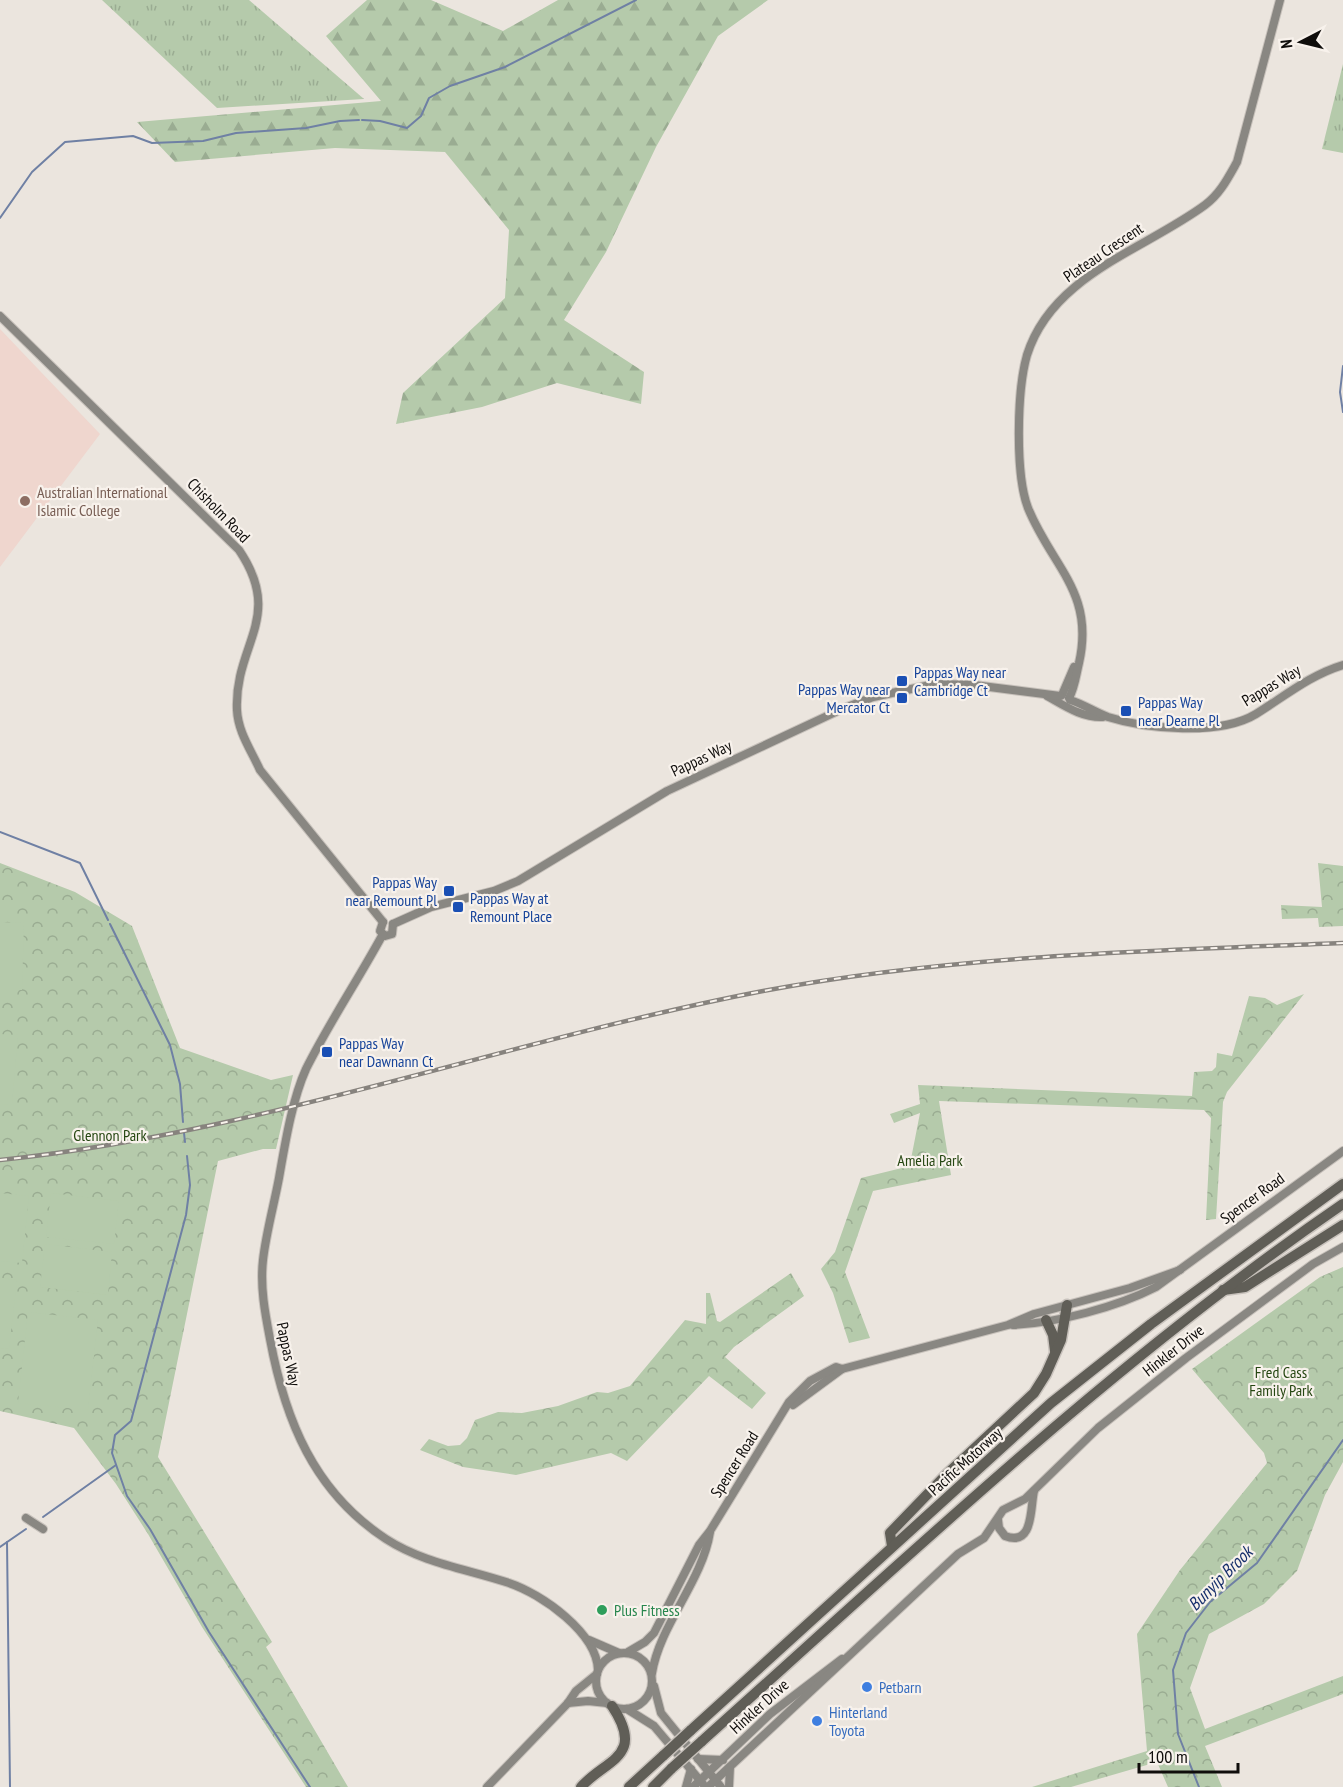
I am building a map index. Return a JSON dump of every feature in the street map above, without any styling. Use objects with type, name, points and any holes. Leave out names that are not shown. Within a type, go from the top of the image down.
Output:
[{"type":"highway","name":"Pacific Motorway","points":[[629,1787],[1051,1403],[1255,1246],[1343,1184]]},
{"type":"highway","points":[[652,1787],[1085,1401],[1222,1290],[1343,1204]]},
{"type":"highway","points":[[1222,1290],[1245,1287],[1343,1225]]},
{"type":"highway","points":[[892,1546],[890,1533],[911,1510],[958,1463],[1027,1401],[1046,1374],[1061,1340],[1066,1311]]},
{"type":"highway","points":[[1046,1320],[1053,1335],[1055,1351]]},
{"type":"highway","points":[[581,1787],[610,1766],[621,1754],[624,1731],[610,1705]]},
{"type":"street","name":"Plateau Crescent","points":[[1064,700],[1081,653],[1083,632],[1080,606],[1028,507],[1021,477],[1021,379],[1028,352],[1042,324],[1061,300],[1082,282],[1206,205],[1224,186],[1237,162],[1280,0]]},
{"type":"street","name":"Chisholm Road","points":[[0,316],[239,550],[250,567],[258,589],[259,611],[237,697],[237,713],[245,742],[260,770],[383,922]]},
{"type":"street","name":"Pappas Way","points":[[393,924],[431,907],[494,891],[518,881],[667,791],[862,701],[935,684],[974,685],[1041,693],[1064,700],[1091,717],[1107,716],[1128,722],[1193,729],[1220,725],[1254,715],[1281,695],[1315,676],[1343,665]]},
{"type":"street","points":[[383,922],[393,924],[392,934],[383,934],[380,928],[383,922]]},
{"type":"street","name":"Pappas Way","points":[[383,934],[306,1070],[287,1137],[263,1260],[263,1297],[283,1397],[296,1436],[312,1463],[353,1515],[387,1540],[420,1557],[511,1584],[530,1594],[563,1616],[588,1640],[598,1659],[597,1672]]},
{"type":"street","name":"Spencer Road","points":[[1008,1325],[1029,1316],[1097,1310],[1130,1300],[1180,1270],[1343,1150]]},
{"type":"street","name":"Hinkler Drive","points":[[693,1787],[718,1784],[730,1767],[958,1554],[984,1538],[1003,1510],[1016,1506],[1034,1491],[1098,1428],[1186,1358],[1313,1264],[1343,1247]]},
{"type":"street","name":"Spencer Road","points":[[623,1652],[651,1638],[699,1545],[783,1413],[805,1390],[842,1369],[1008,1325],[1046,1320],[1066,1311]]},
{"type":"street","name":"Hinkler Drive","points":[[984,1538],[1005,1536],[1011,1538],[1024,1535],[1030,1526],[1029,1516],[1034,1491]]},
{"type":"street","points":[[1016,1506],[1023,1508],[1029,1516]]},
{"type":"street","points":[[26,1518],[43,1529]]},
{"type":"street","points":[[998,1520],[999,1528],[1005,1536]]},
{"type":"street","name":"Spencer Road","points":[[652,1677],[656,1650],[691,1583],[708,1544],[710,1531]]},
{"type":"street","points":[[682,1579],[691,1583]]},
{"type":"street","name":"Pappas Way","points":[[588,1640],[623,1652]]},
{"type":"street","points":[[487,1787],[610,1656],[623,1652],[643,1659],[652,1677],[661,1713],[718,1784]]},
{"type":"street","name":"Hinkler Drive","points":[[705,1785],[709,1773],[770,1714],[828,1667],[850,1654]]},
{"type":"street","points":[[597,1672],[598,1690],[610,1705]]},
{"type":"street","points":[[627,1709],[643,1703],[648,1696],[652,1677]]},
{"type":"street","points":[[568,1703],[588,1701],[627,1709],[654,1726],[705,1785]]},
{"type":"street","points":[[698,1760],[723,1760]]},
{"type":"street","points":[[729,1787],[730,1767]]},
{"type":"street","points":[[686,1787],[691,1769]]},
{"type":"shaded area","name":"Australian International Islamic College","points":[[0,329],[100,434],[0,567]]},
{"type":"green space","points":[[102,0],[249,0],[364,99],[217,108]]},
{"type":"green space","points":[[367,0],[431,0],[503,31],[558,0],[768,0],[718,36],[656,147],[606,252],[564,320],[644,372],[641,404],[557,383],[482,407],[396,424],[403,393],[505,298],[509,230],[445,152],[335,148],[175,162],[137,122],[381,101],[326,36]]},
{"type":"green space","points":[[1343,64],[1343,153],[1322,149]]},
{"type":"green space","name":"Glennon Park","points":[[0,863],[75,892],[132,926],[180,1048],[271,1080],[293,1075],[276,1149],[263,1149],[218,1161],[158,1457],[272,1642],[266,1647],[348,1787],[306,1787],[202,1627],[116,1484],[74,1428],[0,1411]]},
{"type":"green space","points":[[1318,863],[1343,866],[1343,926],[1319,927],[1318,918],[1282,919],[1281,905],[1322,907]]},
{"type":"green space","points":[[0,922],[24,923],[22,990],[0,990]]},
{"type":"green space","name":"Amelia Park","points":[[1304,994],[1227,1092],[1223,1102],[1216,1219],[1206,1220],[1211,1118],[1204,1110],[939,1101],[951,1175],[873,1191],[845,1272],[870,1338],[849,1343],[833,1293],[821,1269],[835,1252],[861,1178],[906,1167],[911,1159],[920,1113],[894,1123],[890,1114],[920,1104],[918,1085],[1192,1096],[1194,1072],[1212,1071],[1216,1067],[1217,1053],[1232,1056],[1249,996],[1265,998],[1277,1005]]},
{"type":"green space","points":[[0,1034],[18,1035],[12,1105],[0,1104]]},
{"type":"green space","points":[[0,1193],[29,1196],[22,1263],[0,1261]]},
{"type":"green space","points":[[51,1193],[119,1201],[114,1244],[46,1237]]},
{"type":"green space","points":[[45,1244],[112,1252],[108,1295],[40,1287]]},
{"type":"green space","name":"Fred Cass Family Park","points":[[1343,1267],[1343,1462],[1325,1495],[1297,1571],[1264,1604],[1209,1634],[1190,1688],[1205,1729],[1343,1676],[1343,1694],[1205,1746],[1222,1787],[1168,1787],[1157,1762],[1071,1787],[1032,1787],[1147,1751],[1137,1634],[1180,1570],[1267,1463],[1264,1453],[1192,1369],[1320,1277]]},
{"type":"green space","points":[[791,1273],[804,1296],[734,1347],[725,1357],[766,1393],[752,1409],[709,1376],[627,1461],[611,1453],[516,1475],[463,1467],[420,1450],[429,1439],[448,1446],[460,1445],[467,1438],[475,1420],[498,1412],[522,1413],[558,1406],[597,1392],[608,1393],[630,1386],[685,1320],[706,1324],[706,1293],[710,1293],[717,1321],[720,1322]]},
{"type":"green space","points":[[0,1278],[17,1280],[9,1349],[0,1348]]},
{"type":"green space","points":[[28,1312],[98,1320],[88,1410],[18,1403]]},
{"type":"waterway","points":[[362,120],[380,121],[407,128],[421,116],[429,98],[450,86],[505,67],[636,0]]},
{"type":"waterway","points":[[0,218],[32,172],[65,142],[133,136],[152,143],[203,141],[236,133],[306,128],[340,121],[359,120]]},
{"type":"waterway","name":"Bunyip Brook","points":[[1343,366],[1340,392],[1343,412]]},
{"type":"waterway","points":[[0,832],[80,863],[108,920]]},
{"type":"waterway","points":[[110,924],[170,1045],[180,1084],[183,1122]]},
{"type":"waterway","points":[[184,1133],[185,1142]]},
{"type":"waterway","points":[[187,1156],[190,1185],[186,1215],[131,1421],[115,1435],[112,1453],[127,1496],[150,1529],[209,1632],[310,1787]]},
{"type":"waterway","name":"Bunyip Brook","points":[[1199,1787],[1178,1734],[1173,1670],[1186,1633],[1210,1602],[1257,1563],[1343,1440]]},
{"type":"waterway","points":[[43,1517],[116,1465]]},
{"type":"waterway","points":[[0,1547],[26,1529]]},
{"type":"waterway","points":[[7,1542],[10,1787]]},
{"type":"railway","points":[[0,1160],[97,1147],[193,1129],[288,1108],[668,1011],[835,979],[907,969],[1052,956],[1343,943]]},
{"type":"place","name":"Australian International Islamic College","points":[[25,501]]},
{"type":"place","name":"Pappas Way near Cambridge Ct","points":[[902,681]]},
{"type":"place","name":"Pappas Way near Mercator Ct","points":[[902,698]]},
{"type":"place","name":"Pappas Way near Dearne Pl","points":[[1126,711]]},
{"type":"place","name":"Pappas Way near Remount Pl","points":[[449,891]]},
{"type":"place","name":"Pappas Way at Remount Place","points":[[458,907]]},
{"type":"place","name":"Pappas Way near Dawnann Ct","points":[[327,1052]]},
{"type":"place","name":"Plus Fitness","points":[[602,1610]]},
{"type":"place","name":"Petbarn","points":[[867,1687]]},
{"type":"place","name":"Hinterland Toyota","points":[[817,1721]]}]
